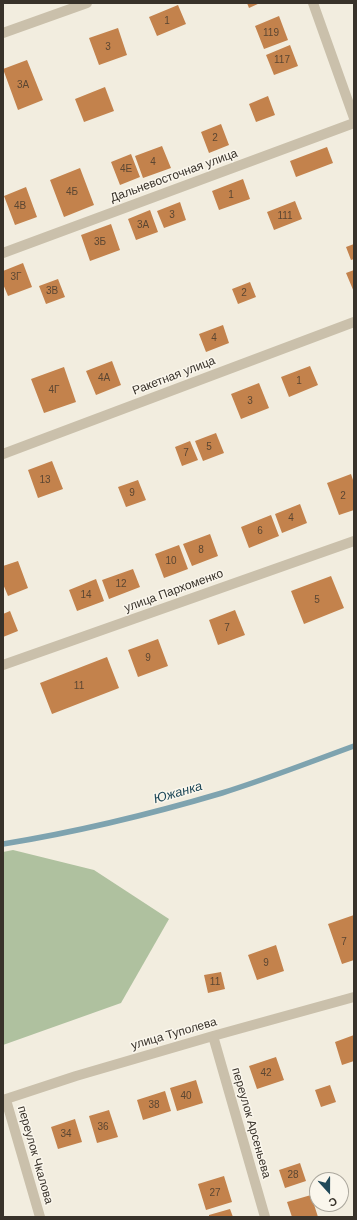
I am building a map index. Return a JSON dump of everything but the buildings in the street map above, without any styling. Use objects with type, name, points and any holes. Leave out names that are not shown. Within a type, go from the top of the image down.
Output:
[{"type":"street","points":[[3,33],[87,3]]},
{"type":"street","points":[[313,3],[354,118]]},
{"type":"street","name":"Дальневосточная улица","points":[[3,253],[354,123]]},
{"type":"street","name":"Ракетная улица","points":[[3,454],[354,322]]},
{"type":"street","name":"улица Пархоменко","points":[[3,666],[354,541]]},
{"type":"street","name":"улица Туполева","points":[[4,1100],[76,1076],[354,997]]},
{"type":"street","name":"переулок Арсеньева","points":[[213,1036],[265,1217]]},
{"type":"street","name":"переулок Чкалова","points":[[4,1100],[40,1217]]},
{"type":"green space","points":[[13,850],[94,870],[169,919],[121,1003],[3,1045],[3,852]]},
{"type":"waterway","name":"Южанка","points":[[3,844],[86,828],[195,801],[255,782],[354,746]]}]
